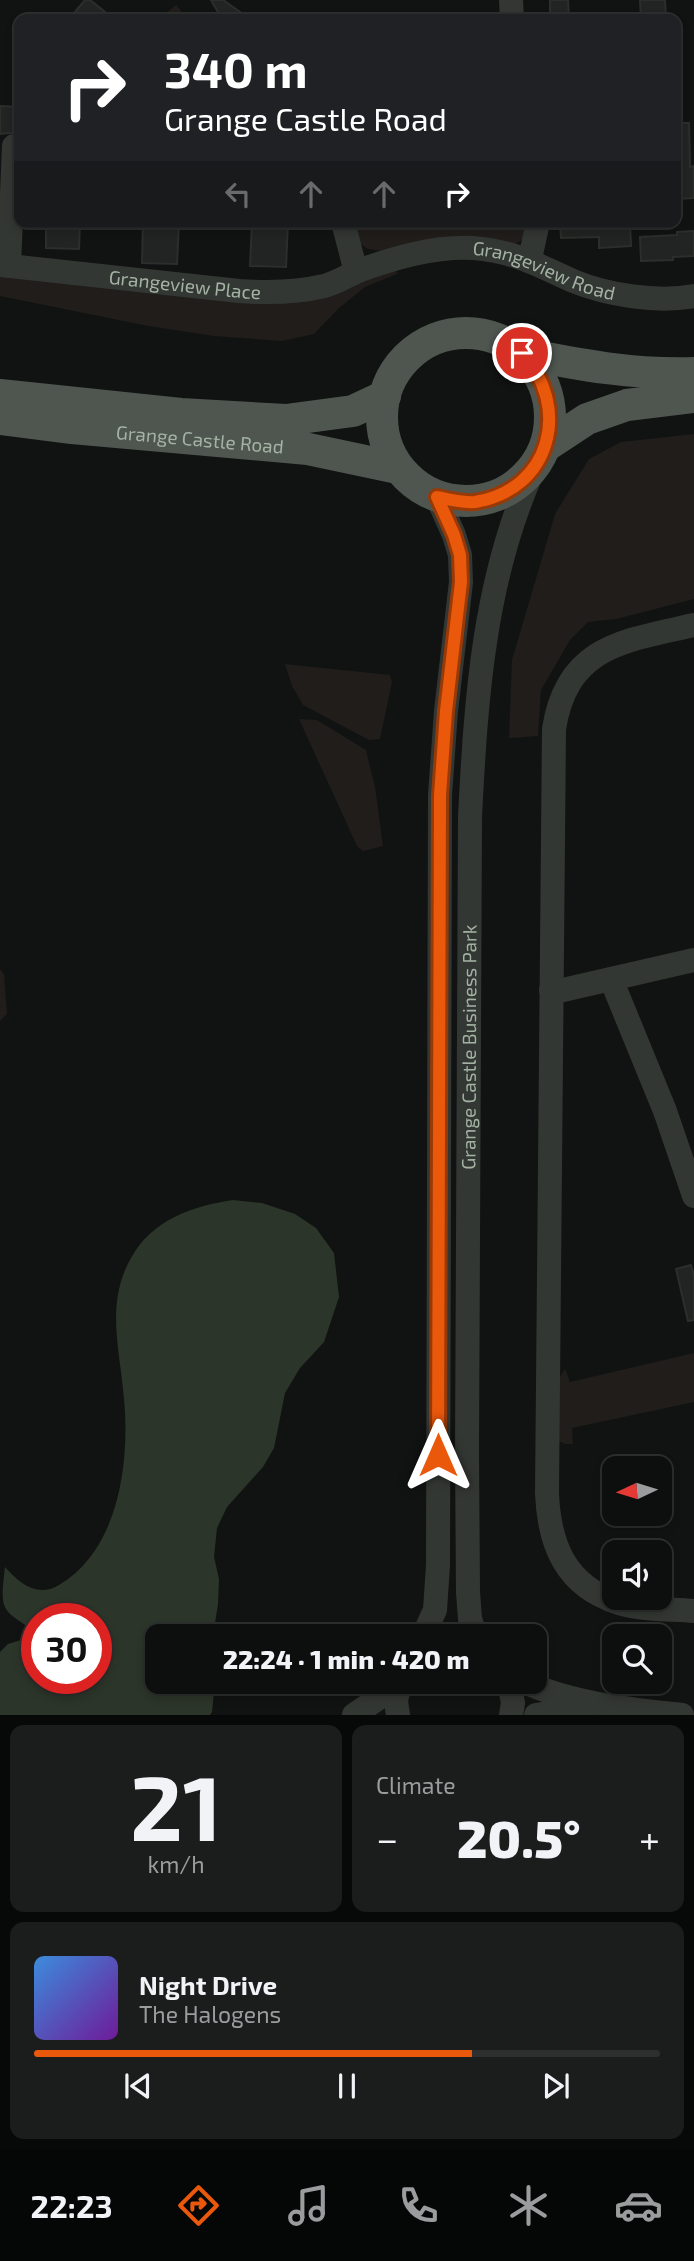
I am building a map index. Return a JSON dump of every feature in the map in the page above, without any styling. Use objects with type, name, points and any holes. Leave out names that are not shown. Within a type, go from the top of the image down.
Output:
[{"type":"main road","name":"Grange Castle Road","points":[[540,456],[550,425],[550,403],[541,379],[522,353],[498,338],[483,334],[450,334],[434,338],[409,354],[392,375],[385,396],[383,421],[385,435],[398,468],[414,484],[437,497],[457,502],[473,502],[497,496],[515,487],[540,456],[587,419],[627,405],[694,397]]},
{"type":"main road","name":"Grange Castle Road","points":[[522,353],[617,369],[694,373]]},
{"type":"main road","name":"Grange Castle Road","points":[[0,395],[181,414],[286,420],[353,411],[385,396]]},
{"type":"main road","name":"Grange Castle Road","points":[[0,419],[308,449],[398,468]]},
{"type":"street","name":"Grangeview Place","points":[[14,146],[6,183],[5,265],[178,285],[276,293],[325,285],[395,259]]},
{"type":"street","points":[[345,228],[356,272]]},
{"type":"street","points":[[530,259],[537,228]]},
{"type":"street","name":"Grangeview Road","points":[[395,259],[435,251],[470,248],[530,259],[576,282],[632,296],[694,296]]},
{"type":"street","name":"Grange Castle Business Park","points":[[472,1624],[468,1592],[467,1453],[470,829],[474,737],[477,697],[497,577],[507,536],[540,456]]},
{"type":"street","name":"Grange Castle Business Park","points":[[429,1624],[435,1610],[438,1577],[440,795],[446,711],[461,582],[460,555],[437,497]]},
{"type":"street","points":[[694,625],[621,642],[593,657],[583,667],[561,701],[554,729],[548,1521],[554,1543],[563,1561],[594,1591],[621,1604],[694,1611]]},
{"type":"street","points":[[551,990],[694,960]]},
{"type":"street","points":[[611,979],[665,1111],[694,1196]]},
{"type":"street","points":[[547,1691],[595,1705],[682,1715]]},
{"type":"street","points":[[354,1715],[384,1694]]},
{"type":"street","points":[[397,1694],[398,1715]]},
{"type":"street","points":[[510,1715],[513,1703],[511,1694]]},
{"type":"street","points":[[536,1715],[595,1705]]},
{"type":"shaded area","points":[[176,5],[184,14],[165,14]]},
{"type":"shaded area","points":[[354,228],[529,228],[525,238],[510,245],[382,251],[368,249],[359,243]]},
{"type":"shaded area","points":[[396,267],[397,274],[365,287],[338,309],[314,334],[282,341],[214,336],[148,326],[0,296],[0,272],[229,298]]},
{"type":"shaded area","points":[[694,434],[694,599],[616,619],[588,622],[570,640],[541,690],[538,736],[509,738],[512,660],[555,514],[589,459],[621,442]]},
{"type":"shaded area","points":[[285,664],[390,675],[392,682],[380,739],[369,740],[303,705],[292,686]]},
{"type":"shaded area","points":[[299,719],[317,720],[366,750],[375,787],[383,846],[363,851],[357,846]]},
{"type":"shaded area","points":[[0,969],[4,974],[7,1014],[0,1021]]},
{"type":"shaded area","points":[[233,1200],[262,1203],[295,1214],[316,1228],[334,1253],[339,1297],[324,1342],[300,1368],[285,1393],[274,1448],[263,1467],[227,1507],[217,1528],[214,1557],[219,1579],[215,1624],[145,1624],[145,1694],[214,1694],[212,1712],[210,1715],[0,1715],[0,1652],[8,1644],[21,1640],[21,1694],[112,1694],[112,1603],[21,1603],[21,1621],[9,1613],[3,1601],[5,1567],[23,1584],[37,1590],[51,1589],[79,1570],[108,1527],[122,1476],[125,1450],[124,1399],[116,1327],[118,1292],[123,1275],[131,1258],[150,1234],[174,1217],[203,1206]]},
{"type":"shaded area","points":[[694,1353],[694,1402],[572,1428],[573,1444],[559,1441],[560,1377],[565,1369],[570,1382]]},
{"type":"building","points":[[85,0],[90,0],[108,14],[73,14]]},
{"type":"building","points":[[211,0],[223,0],[243,14],[219,14]]},
{"type":"building","points":[[550,0],[568,0],[569,14],[550,14]]},
{"type":"building","points":[[640,0],[665,0],[666,14],[641,14]]},
{"type":"building","points":[[0,106],[14,107],[14,133],[0,134]]},
{"type":"building","points":[[681,123],[689,123],[690,167],[694,166],[694,198],[681,199]]},
{"type":"building","points":[[46,228],[80,228],[79,249],[46,248]]},
{"type":"building","points":[[143,228],[179,228],[177,264],[142,263]]},
{"type":"building","points":[[252,228],[288,228],[286,267],[250,266]]},
{"type":"building","points":[[560,228],[630,228],[631,246],[599,248],[599,237],[561,238]]},
{"type":"building","points":[[694,231],[694,256],[641,261],[640,237]]},
{"type":"building","points":[[691,1265],[694,1276],[694,1320],[688,1321],[676,1269]]},
{"type":"route","points":[[438,1455],[440,795],[446,711],[460,610],[461,568],[454,535],[437,497],[457,502],[473,502],[497,496],[515,487],[535,466],[546,446],[550,403],[541,379],[522,353]]}]
